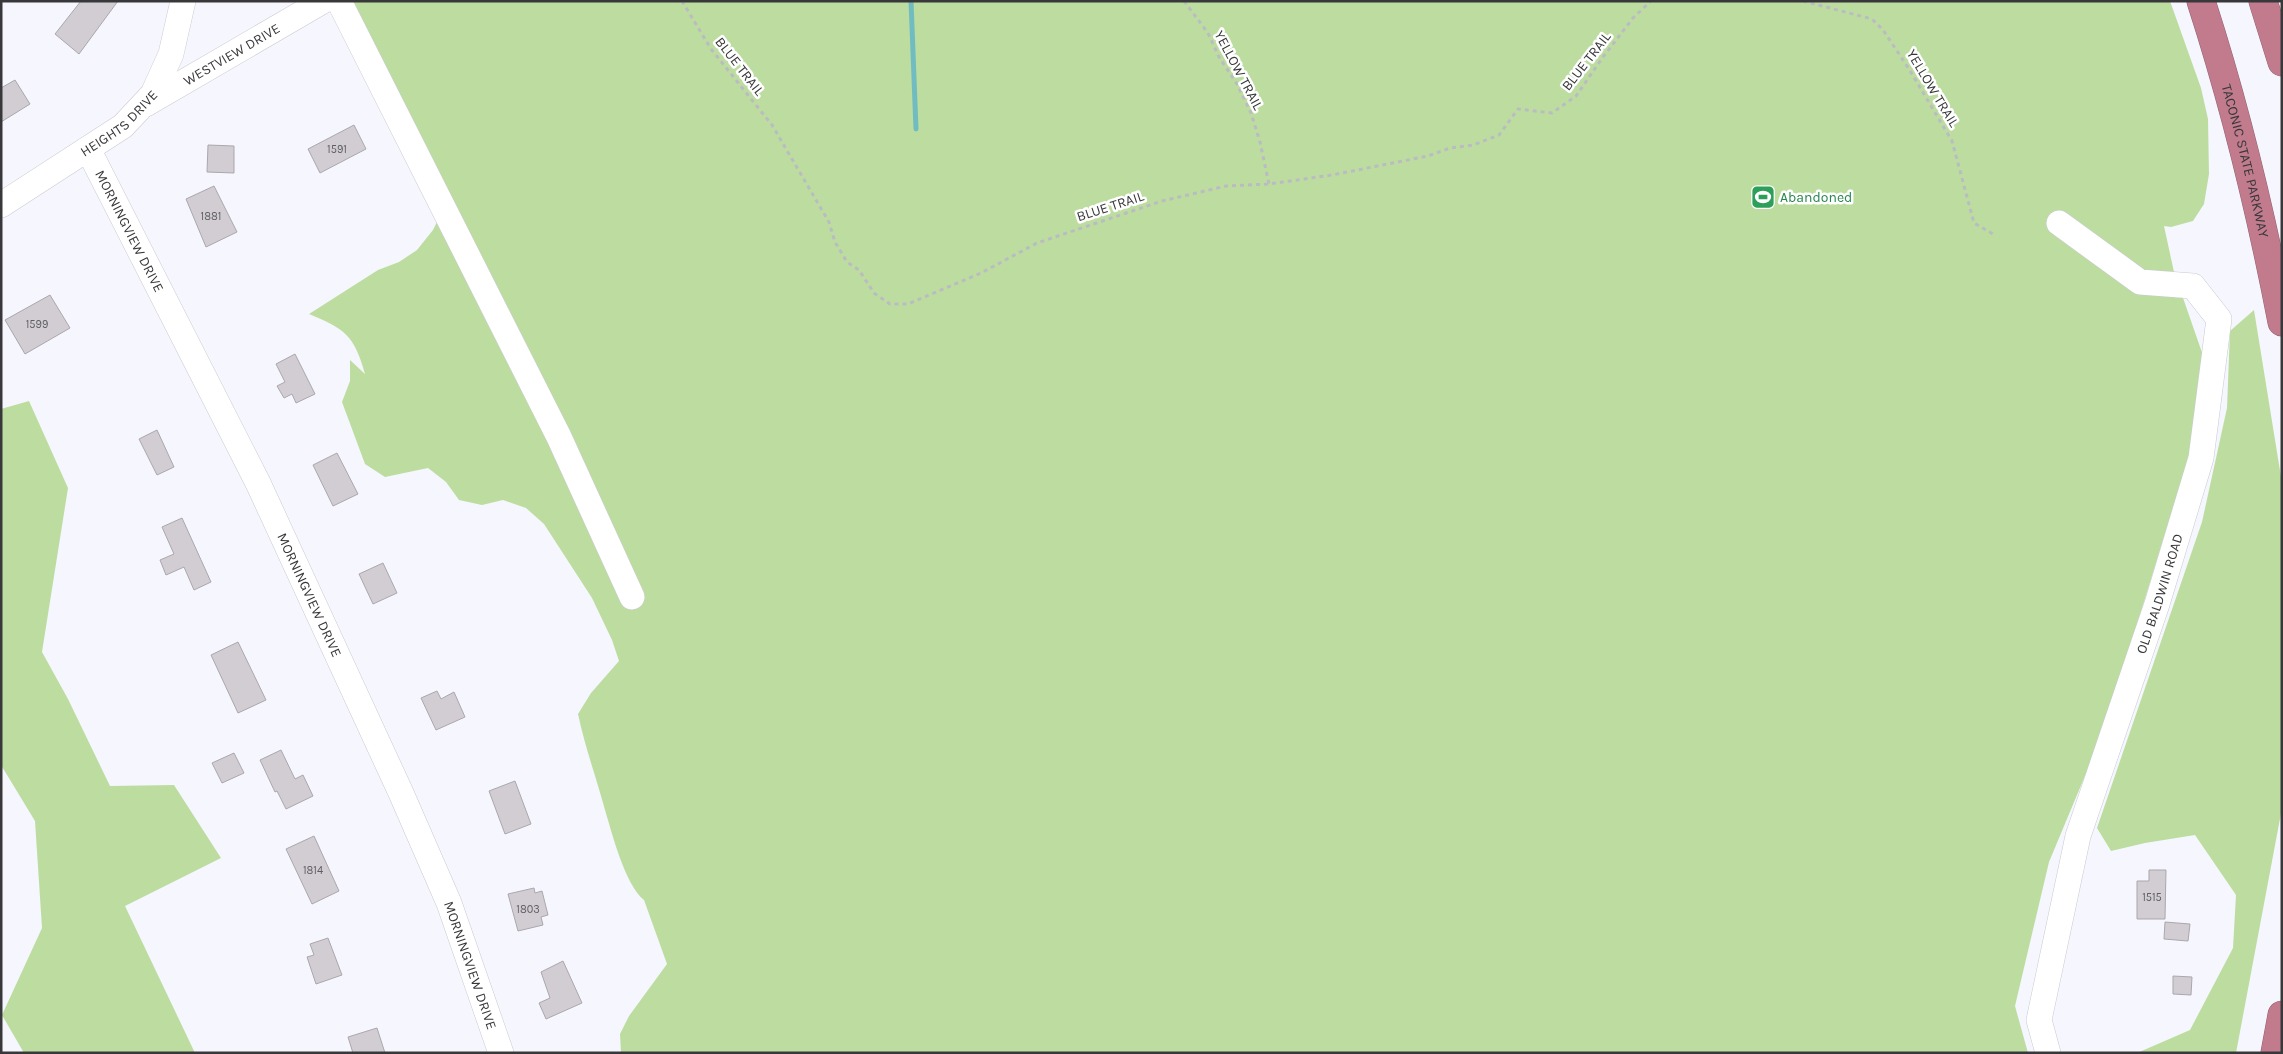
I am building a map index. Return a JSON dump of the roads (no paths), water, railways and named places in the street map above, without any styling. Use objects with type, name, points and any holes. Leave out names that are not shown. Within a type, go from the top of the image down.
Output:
[{"type":"highway","name":"TACONIC STATE PARKWAY","points":[[2201,1],[2220,61],[2250,174],[2282,322]]},
{"type":"highway","points":[[2263,1],[2282,62]]},
{"type":"highway","points":[[2275,1053],[2282,1015]]},
{"type":"street","name":"HEIGHTS DRIVE","points":[[1,205],[123,126],[153,94],[171,54],[183,1]]},
{"type":"street","name":"WESTVIEW DRIVE","points":[[140,108],[324,1]]},
{"type":"street","points":[[339,1],[559,437],[632,597]]},
{"type":"street","name":"MORNINGVIEW DRIVE","points":[[88,149],[258,484],[397,784],[449,903],[501,1053]]},
{"type":"street","name":"OLD BALDWIN ROAD","points":[[2048,1053],[2039,1020],[2078,836],[2157,604],[2201,458],[2219,320],[2193,286],[2140,282],[2059,223]]},
{"type":"waterway","points":[[911,1],[916,129]]},
{"type":"place","name":"Abandoned","points":[[1763,197]]}]
